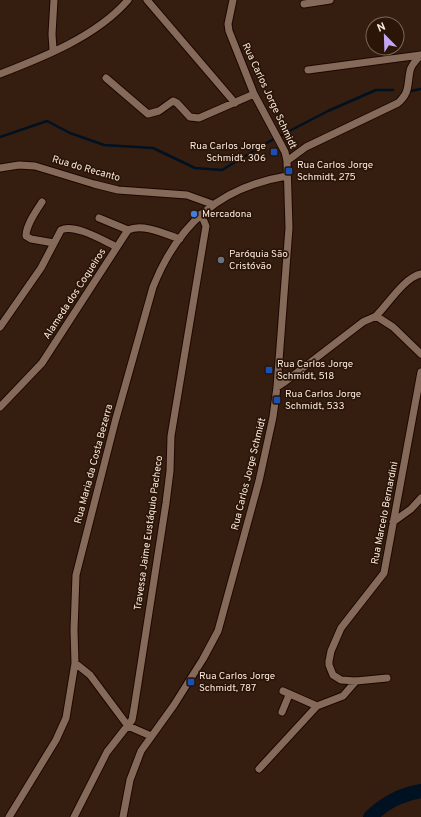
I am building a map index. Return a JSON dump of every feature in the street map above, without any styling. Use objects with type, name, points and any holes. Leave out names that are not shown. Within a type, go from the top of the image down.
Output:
[{"type":"street","points":[[53,50],[52,34],[54,0]]},
{"type":"street","points":[[0,74],[79,39],[101,25],[128,0]]},
{"type":"street","points":[[147,0],[235,103]]},
{"type":"street","name":"Rua Carlos Jorge Schmidt","points":[[123,817],[135,763],[145,743],[166,718],[203,659],[218,631],[259,481],[273,417],[289,228],[287,160],[285,152],[254,94],[229,31],[228,24],[233,0]]},
{"type":"street","points":[[304,4],[330,0]]},
{"type":"street","points":[[308,70],[421,55]]},
{"type":"street","points":[[287,160],[306,147],[398,104],[408,89],[410,70],[421,55]]},
{"type":"street","points":[[400,58],[410,70]]},
{"type":"street","points":[[106,78],[148,114],[159,111],[173,101],[177,103],[190,117],[194,118],[205,116],[254,94]]},
{"type":"street","name":"Rua do Recanto","points":[[0,168],[20,165],[35,166],[86,182],[118,190],[188,195],[212,204]]},
{"type":"street","name":"Rua Maria da Costa Bezerra","points":[[9,817],[62,728],[69,705],[72,674],[76,663],[74,630],[76,575],[96,502],[115,422],[153,287],[166,260],[180,239],[201,214],[212,204],[233,192],[250,185],[264,180],[287,176]]},
{"type":"street","points":[[42,202],[33,217],[26,236],[31,239],[54,243]]},
{"type":"street","name":"Travessa Jaime Eustáquio Pacheco","points":[[74,817],[107,752],[116,738],[132,720],[166,503],[170,471],[171,436],[206,226],[201,214]]},
{"type":"street","points":[[99,218],[128,230],[132,228],[145,228],[180,239]]},
{"type":"street","points":[[0,327],[41,268],[61,230],[68,227],[101,239],[117,247]]},
{"type":"street","name":"Alameda dos Coqueiros","points":[[0,407],[42,363],[128,230]]},
{"type":"street","points":[[276,387],[363,322],[376,316],[391,298],[415,276],[421,274]]},
{"type":"street","points":[[376,316],[393,327],[421,354]]},
{"type":"street","name":"Rua Marcelo Bernardini","points":[[356,681],[341,680],[333,675],[329,665],[331,651],[335,638],[346,620],[384,573],[421,372]]},
{"type":"street","points":[[393,522],[411,509],[421,498]]},
{"type":"street","points":[[76,663],[90,675],[128,726],[151,736]]},
{"type":"street","points":[[259,769],[317,706],[343,696],[356,681],[387,678]]},
{"type":"street","points":[[282,712],[286,693],[317,706]]},
{"type":"waterway","points":[[411,91],[421,89]]},
{"type":"waterway","points":[[0,137],[47,121],[70,133],[104,145],[153,148],[195,168],[222,170],[272,140],[328,111],[376,90],[393,90]]},
{"type":"waterway","points":[[370,817],[382,807],[394,800],[421,791]]},
{"type":"place","name":"Rua Carlos Jorge Schmidt, 306","points":[[274,152]]},
{"type":"place","name":"Rua Carlos Jorge Schmidt, 275","points":[[289,171]]},
{"type":"place","name":"Mercadona","points":[[194,214]]},
{"type":"place","name":"Paróquia São Cristóvão","points":[[221,260]]},
{"type":"place","name":"Rua Carlos Jorge Schmidt, 518","points":[[269,370]]},
{"type":"place","name":"Rua Carlos Jorge Schmidt, 533","points":[[277,400]]},
{"type":"place","name":"Rua Carlos Jorge Schmidt, 787","points":[[191,682]]}]
